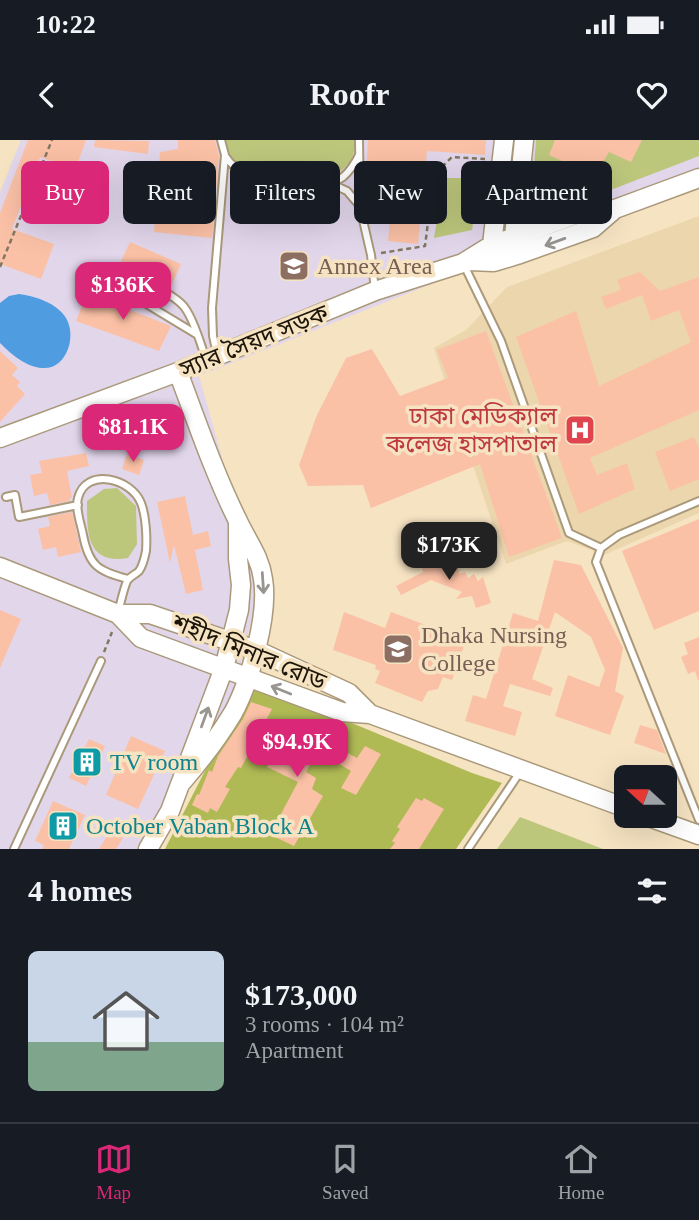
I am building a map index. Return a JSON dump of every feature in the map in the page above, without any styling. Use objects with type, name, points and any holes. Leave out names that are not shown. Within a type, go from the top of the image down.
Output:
[{"type":"main road","points":[[493,253],[504,140]]},
{"type":"main road","points":[[517,255],[514,237],[524,140]]},
{"type":"main road","name":"স্যার সৈয়দ সড়ক","points":[[0,438],[178,372],[375,291],[493,253],[514,237],[586,211],[615,209],[699,178]]},
{"type":"main road","name":"স্যার সৈয়দ সড়ক","points":[[493,253],[517,255],[593,228],[615,209]]},
{"type":"main road","points":[[178,372],[238,522],[258,556],[264,581],[263,614],[256,650],[234,711],[182,782]]},
{"type":"main road","points":[[148,849],[170,811],[224,668],[239,610],[242,585],[238,559],[238,522]]},
{"type":"main road","name":"শহীদ মিনার রোড","points":[[0,567],[118,614],[150,614],[256,650],[349,693],[370,715]]},
{"type":"main road","name":"শহীদ মিনার রোড","points":[[118,614],[141,638],[342,712],[370,715],[614,804]]},
{"type":"main road","points":[[677,827],[699,835]]},
{"type":"lane","points":[[221,140],[230,163]]},
{"type":"lane","points":[[359,140],[359,161]]},
{"type":"lane","points":[[212,358],[212,308],[225,155]]},
{"type":"lane","points":[[340,177],[349,171],[359,155]]},
{"type":"lane","points":[[340,188],[354,199]]},
{"type":"lane","points":[[364,224],[375,291]]},
{"type":"lane","points":[[466,262],[501,341],[569,533],[601,548]]},
{"type":"lane","points":[[196,334],[125,291],[117,282],[119,276],[123,273],[135,277],[183,305],[196,334],[212,358]]},
{"type":"lane","points":[[118,614],[128,579],[140,570],[145,552],[144,519],[141,503],[135,493],[124,484],[113,479],[96,480],[78,496],[87,553],[93,565],[128,579]]},
{"type":"lane","points":[[6,497],[15,495],[19,517],[78,505]]},
{"type":"lane","points":[[699,501],[619,535],[601,548],[596,562],[699,820]]},
{"type":"lane","points":[[14,849],[101,661]]},
{"type":"lane","points":[[468,849],[522,770]]},
{"type":"path","points":[[0,267],[52,140]]},
{"type":"path","points":[[371,255],[425,246],[434,175],[452,157],[503,160]]},
{"type":"path","points":[[101,661],[118,614]]},
{"type":"shaded area","points":[[21,140],[699,140],[699,168],[612,206],[612,161],[461,161],[461,224],[572,224],[482,264],[199,376],[259,589],[237,679],[226,708],[153,849],[0,849],[0,192]]},
{"type":"shaded area","name":"ঢাকা মেডিক্যাল কলেজ হাসপাতাল","points":[[699,216],[699,513],[604,555],[567,541],[506,564],[434,348],[466,330],[507,287]]},
{"type":"green space","points":[[225,140],[356,140],[350,161],[340,170],[340,161],[237,161],[231,156]]},
{"type":"green space","points":[[536,140],[699,140],[699,156],[612,189],[612,161],[534,161]]},
{"type":"green space","points":[[447,178],[461,178],[461,224],[473,224],[472,230],[434,238],[436,224],[447,224]]},
{"type":"green space","points":[[117,488],[136,506],[137,544],[128,558],[114,559],[104,556],[92,544],[87,501],[104,489]]},
{"type":"green space","points":[[251,681],[502,783],[456,849],[165,849]]},
{"type":"green space","points":[[520,817],[603,849],[497,849]]},
{"type":"water","points":[[19,294],[45,301],[57,308],[66,318],[70,342],[58,364],[36,367],[25,363],[0,343],[0,303],[9,296]]},
{"type":"building","points":[[28,140],[86,140],[78,161],[51,161],[40,157],[38,161],[21,161],[21,206],[12,229],[54,244],[41,279],[0,264],[0,213]]},
{"type":"building","points":[[95,140],[149,141],[148,154],[94,147]]},
{"type":"building","points":[[178,140],[215,140],[219,156],[216,191],[216,161],[159,161],[160,152],[178,149]]},
{"type":"building","points":[[368,140],[486,140],[485,155],[427,151],[426,161],[367,161]]},
{"type":"building","points":[[555,140],[642,140],[631,162],[609,152],[604,161],[562,161],[549,155]]},
{"type":"building","points":[[155,224],[213,224],[212,238],[154,232]]},
{"type":"building","points":[[390,224],[420,224],[418,244],[388,241]]},
{"type":"building","points":[[130,242],[181,264],[172,284],[121,261]]},
{"type":"building","points":[[640,272],[660,291],[699,277],[699,410],[590,458],[597,475],[627,463],[635,489],[579,514],[516,337],[576,311],[599,386],[691,342],[679,310],[651,321],[642,295],[606,309],[601,297],[621,290],[617,280]]},
{"type":"building","points":[[87,293],[171,326],[159,351],[76,321]]},
{"type":"building","points":[[486,331],[562,538],[509,557],[480,464],[371,508],[363,485],[308,486],[299,465],[317,415],[346,358],[372,349],[400,396],[448,378],[437,350]]},
{"type":"building","points":[[0,351],[18,368],[12,375],[20,382],[17,386],[25,394],[0,422]]},
{"type":"building","points":[[694,437],[699,448],[699,479],[670,491],[655,452]]},
{"type":"building","points":[[86,453],[89,466],[67,471],[72,498],[70,501],[50,505],[47,493],[34,496],[30,475],[42,473],[39,461]]},
{"type":"building","points":[[127,454],[144,460],[139,475],[122,469]]},
{"type":"building","points":[[185,496],[193,535],[208,531],[211,546],[195,550],[203,590],[186,594],[174,545],[170,563],[157,502]]},
{"type":"building","points":[[72,512],[81,552],[58,557],[56,547],[43,550],[38,529],[50,526],[48,517]]},
{"type":"building","points":[[699,519],[699,611],[654,630],[622,551]]},
{"type":"building","points":[[430,558],[434,566],[445,558],[450,571],[458,568],[459,574],[465,572],[468,578],[474,574],[478,581],[483,577],[491,603],[476,608],[472,596],[456,599],[462,592],[431,580],[401,595],[396,586],[423,572],[421,563]]},
{"type":"building","name":"Dhaka Nursing College","points":[[554,560],[581,565],[623,648],[615,691],[624,696],[610,735],[555,716],[568,675],[599,687],[605,670],[591,637],[555,612],[532,679],[553,688],[550,696],[510,684],[503,706],[522,712],[515,736],[465,721],[473,695],[486,699],[513,613],[538,621]]},
{"type":"building","points":[[0,610],[21,619],[0,668]]},
{"type":"building","points":[[344,612],[385,628],[391,612],[466,640],[452,680],[443,677],[438,689],[428,691],[422,702],[375,683],[380,671],[375,669],[376,665],[333,650]]},
{"type":"building","points":[[699,637],[698,680],[695,671],[688,674],[681,657],[688,654],[684,643]]},
{"type":"building","points":[[251,702],[272,709],[241,768],[238,767],[225,787],[230,789],[217,812],[210,808],[208,813],[192,805],[209,770],[212,772],[218,756]]},
{"type":"building","points":[[291,720],[326,736],[306,772],[316,778],[312,789],[323,796],[294,846],[273,836],[278,827],[275,825],[298,782],[267,767]]},
{"type":"building","points":[[640,725],[657,730],[666,754],[634,743]]},
{"type":"building","points":[[131,736],[165,751],[138,809],[106,795]]},
{"type":"building","name":"TV room","points":[[89,739],[105,746],[86,786],[69,778]]},
{"type":"building","points":[[365,746],[381,754],[356,795],[341,788],[351,771],[336,762],[342,750],[357,758]]},
{"type":"building","points":[[416,798],[422,801],[424,798],[444,809],[419,849],[390,849],[400,829],[397,827]]},
{"type":"building","name":"October Vaban Block A","points":[[53,801],[85,815],[69,849],[42,849],[44,845],[35,841]]},
{"type":"building","points":[[111,830],[123,838],[116,849],[99,849]]},
{"type":"place","name":"Annex Area","points":[[294,266]]},
{"type":"place","name":"ঢাকা মেডিক্যাল কলেজ হাসপাতাল","points":[[580,430]]},
{"type":"place","name":"Dhaka Nursing College","points":[[398,649]]},
{"type":"place","name":"TV room","points":[[87,762]]},
{"type":"place","name":"October Vaban Block A","points":[[63,826]]}]
